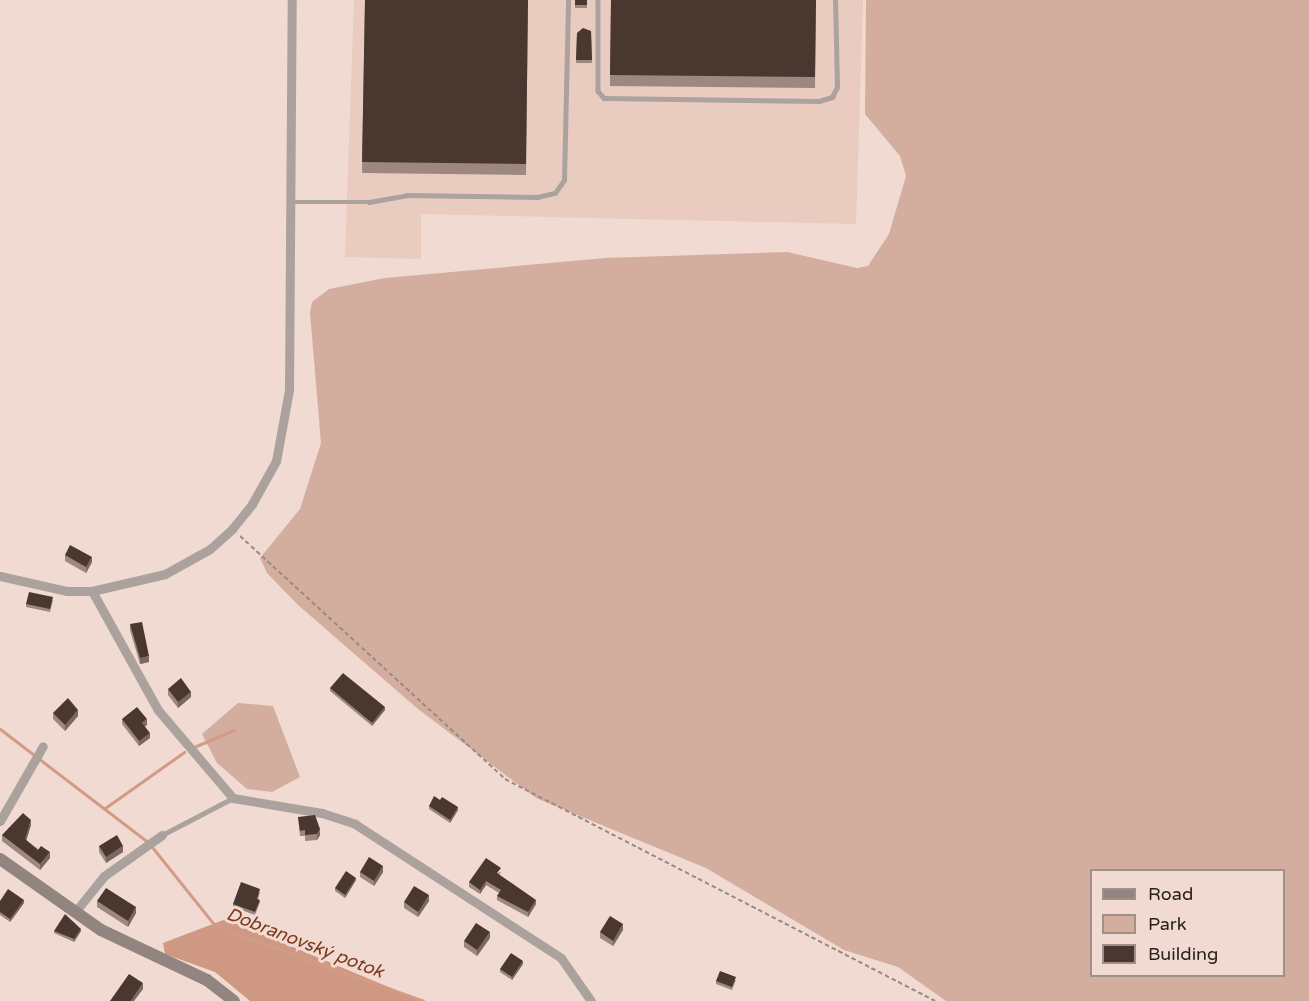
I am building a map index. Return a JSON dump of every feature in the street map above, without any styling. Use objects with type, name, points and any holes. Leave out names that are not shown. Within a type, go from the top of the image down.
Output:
[{"type":"street","points":[[0,576],[67,591],[92,591],[165,574],[210,549],[232,529],[252,504],[276,461],[286,419],[292,0]]},
{"type":"street","points":[[92,591],[158,710],[233,798],[322,813],[355,824],[561,958],[591,1001]]},
{"type":"street","points":[[0,821],[29,765],[44,746]]},
{"type":"street","points":[[75,912],[104,876],[162,835]]},
{"type":"street","points":[[0,859],[75,912],[131,946],[207,980],[234,1001]]},
{"type":"lane","points":[[289,202],[369,202],[407,195],[537,197],[555,193],[564,180],[568,0]]},
{"type":"lane","points":[[598,0],[598,91],[604,98],[819,101],[832,98],[837,87],[835,0]]},
{"type":"lane","points":[[162,835],[233,798]]},
{"type":"path","points":[[232,529],[505,779],[549,805],[674,863],[935,1001]]},
{"type":"shaded area","points":[[354,0],[863,0],[856,224],[421,214],[421,259],[345,257]]},
{"type":"shaded area","points":[[226,919],[422,1001],[250,1001],[215,972],[165,954],[163,943]]},
{"type":"green space","points":[[866,0],[1309,0],[1309,1001],[946,1001],[898,967],[844,950],[706,868],[536,798],[418,709],[298,605],[267,573],[260,558],[300,509],[321,443],[310,313],[312,302],[329,289],[385,278],[605,258],[787,252],[857,268],[868,266],[889,234],[906,176],[900,156],[865,114]]},
{"type":"green space","points":[[238,703],[273,706],[300,777],[272,792],[247,789],[217,763],[202,734]]},
{"type":"building","points":[[365,0],[528,0],[526,164],[362,162]]},
{"type":"building","points":[[575,0],[587,0],[587,5],[575,5]]},
{"type":"building","points":[[611,0],[816,0],[815,77],[610,75]]},
{"type":"building","points":[[583,28],[591,31],[592,60],[576,60],[577,33]]},
{"type":"building","points":[[70,545],[92,557],[86,567],[65,555]]},
{"type":"building","points":[[29,592],[53,597],[50,609],[26,604]]},
{"type":"building","points":[[142,622],[149,656],[140,658],[130,624]]},
{"type":"building","points":[[343,673],[385,707],[372,723],[330,688]]},
{"type":"building","points":[[181,678],[191,692],[178,702],[168,689]]},
{"type":"building","points":[[68,698],[78,710],[65,725],[53,713]]},
{"type":"building","points":[[137,707],[147,719],[142,723],[150,733],[139,741],[122,719]]},
{"type":"building","points":[[434,796],[440,800],[442,797],[458,807],[450,820],[429,806]]},
{"type":"building","points":[[23,813],[31,820],[25,839],[38,850],[41,846],[50,852],[40,864],[2,835]]},
{"type":"building","points":[[315,815],[320,829],[317,834],[305,835],[305,830],[300,831],[298,817]]},
{"type":"building","points":[[117,835],[123,846],[106,857],[99,846]]},
{"type":"building","points":[[369,857],[383,866],[374,881],[360,872]]},
{"type":"building","points":[[486,858],[501,868],[497,873],[536,900],[528,912],[497,896],[501,890],[486,881],[480,890],[469,882]]},
{"type":"building","points":[[346,871],[356,878],[345,895],[335,888]]},
{"type":"building","points":[[241,882],[260,889],[257,899],[260,900],[255,912],[233,904]]},
{"type":"building","points":[[414,886],[429,895],[418,912],[404,902]]},
{"type":"building","points":[[106,888],[136,907],[128,921],[97,901]]},
{"type":"building","points":[[8,889],[24,900],[10,919],[0,912],[0,901]]},
{"type":"building","points":[[65,914],[81,929],[74,939],[54,931]]},
{"type":"building","points":[[610,916],[623,924],[613,941],[600,932]]},
{"type":"building","points":[[476,923],[490,932],[477,950],[464,941]]},
{"type":"building","points":[[511,953],[523,961],[512,977],[500,969]]},
{"type":"building","points":[[720,971],[736,977],[732,987],[716,981]]},
{"type":"building","points":[[129,974],[143,983],[131,1001],[110,1001]]},
{"type":"waterway","name":"Dobranovský potok","points":[[0,729],[148,842],[213,923],[228,931],[423,1001]]},
{"type":"waterway","points":[[196,746],[234,730]]},
{"type":"waterway","points":[[105,808],[184,752]]}]
